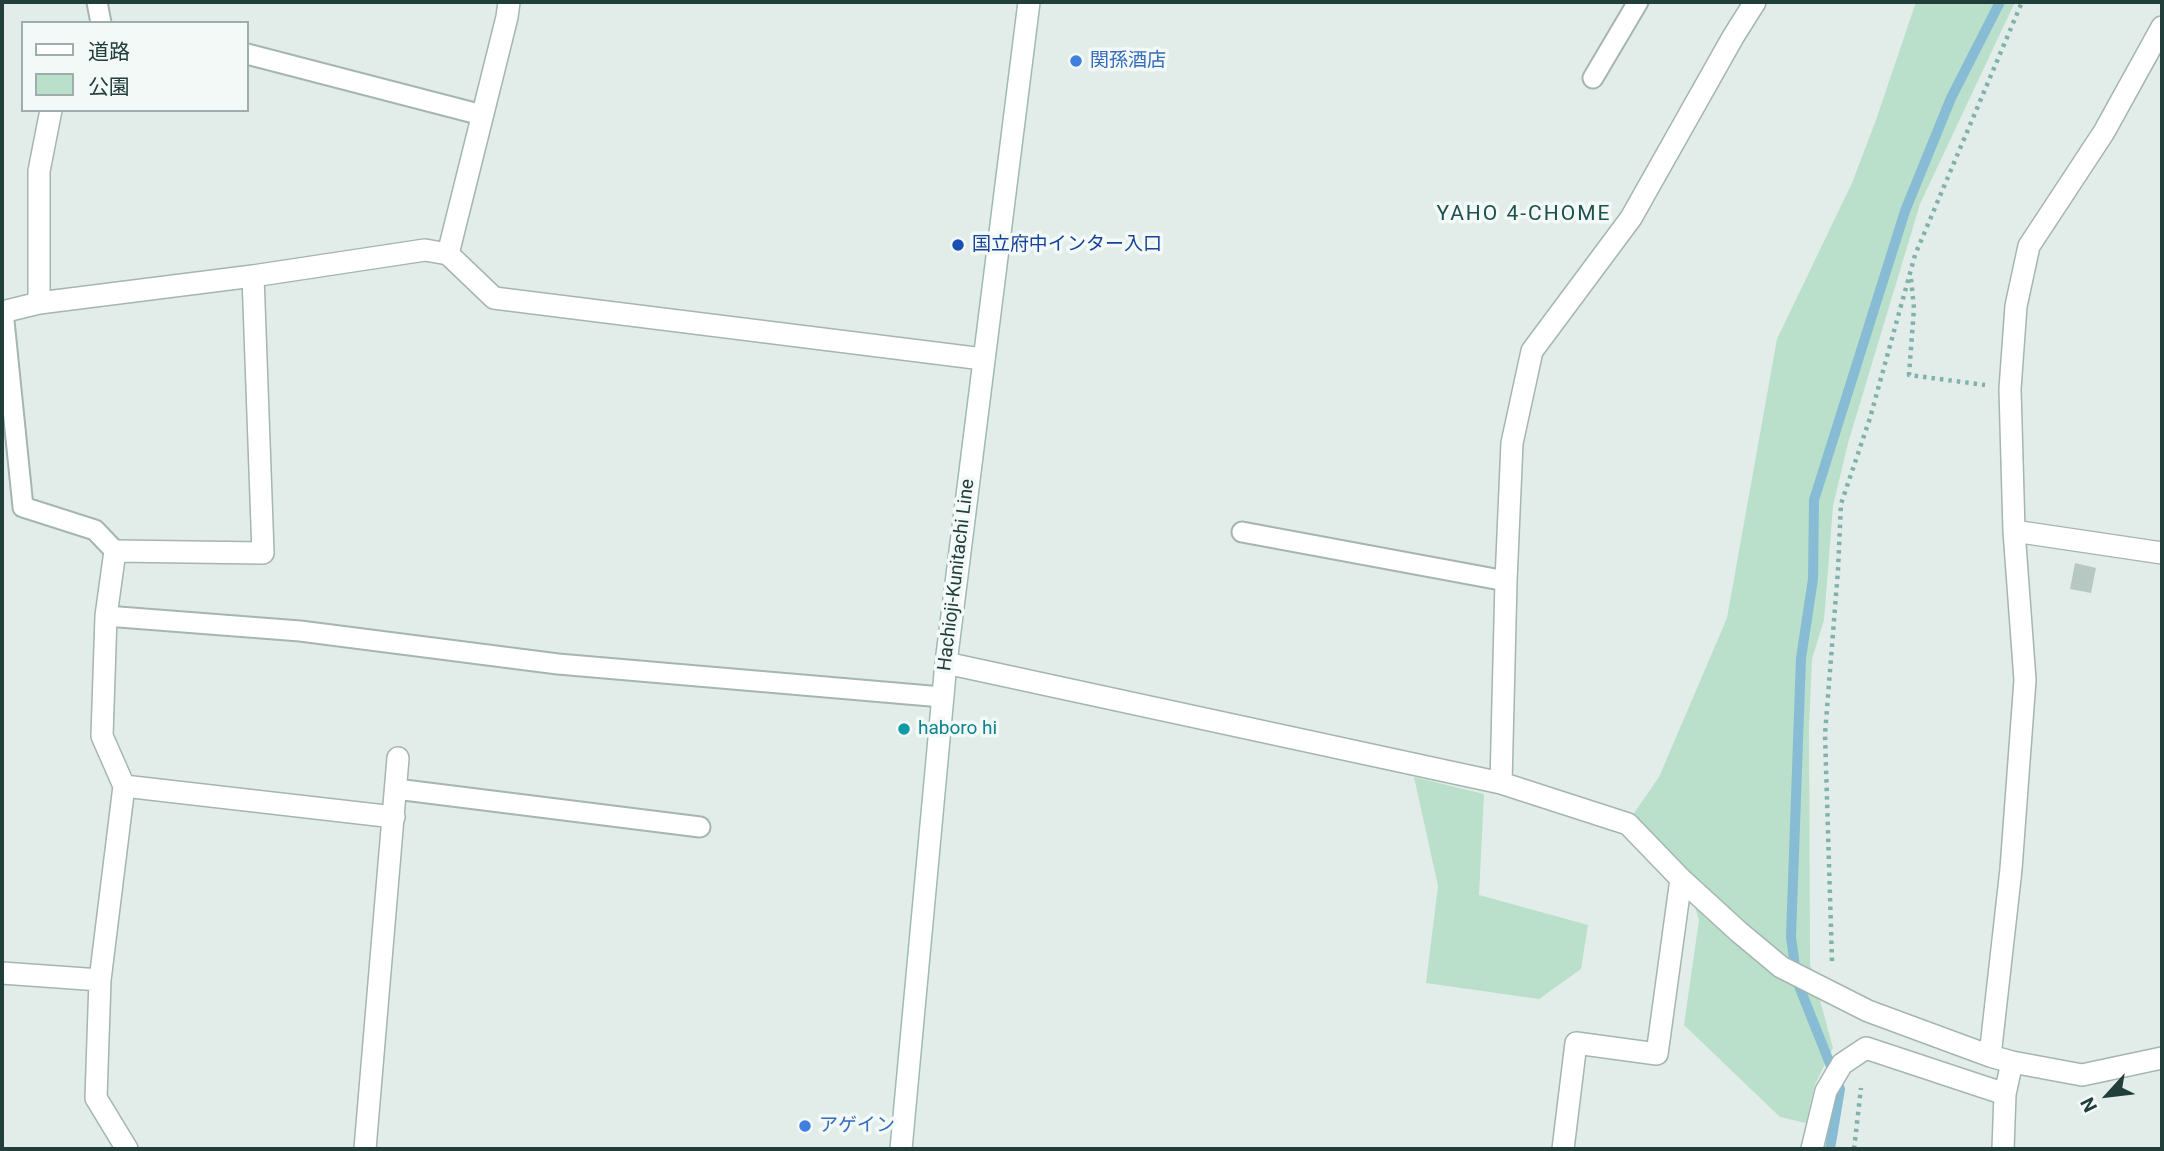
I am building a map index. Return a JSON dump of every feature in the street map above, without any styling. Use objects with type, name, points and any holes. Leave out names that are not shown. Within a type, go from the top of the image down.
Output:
[{"type":"street","points":[[448,254],[509,2]]},
{"type":"street","name":"Hachioji-Kunitachi Line","points":[[901,1149],[942,697],[1029,2]]},
{"type":"street","points":[[1501,783],[1506,581],[1513,443],[1532,351],[1631,218],[1755,2]]},
{"type":"street","points":[[1990,1056],[2011,869],[2025,680],[2014,531],[2010,389],[2016,306],[2029,246],[2104,132],[2162,27]]},
{"type":"street","points":[[39,303],[39,170],[51,112]]},
{"type":"street","points":[[2,311],[39,303],[253,276],[425,250],[448,254],[494,298],[983,359]]},
{"type":"street","points":[[127,1149],[96,1098],[100,980],[124,786],[102,736],[106,616],[115,551],[263,553],[253,276]]},
{"type":"street","points":[[2014,531],[2162,553]]},
{"type":"street","points":[[946,663],[1501,783],[1629,824],[1681,879],[1781,967],[1868,1011],[1990,1056],[2082,1076],[2162,1058]]},
{"type":"street","points":[[365,1149],[398,758]]},
{"type":"street","points":[[124,786],[394,817]]},
{"type":"street","points":[[1563,1149],[1576,1043],[1657,1054],[1681,879]]},
{"type":"street","points":[[2,973],[100,980]]},
{"type":"street","points":[[1812,1149],[1826,1091],[1842,1064],[1867,1048],[2005,1094]]},
{"type":"street","points":[[2003,1149],[2005,1094],[2011,1062]]},
{"type":"lane","points":[[97,2],[101,21]]},
{"type":"lane","points":[[1593,78],[1638,2]]},
{"type":"lane","points":[[248,54],[482,115]]},
{"type":"lane","points":[[2,311],[23,508],[95,530],[115,551]]},
{"type":"lane","points":[[1242,533],[1506,581]]},
{"type":"lane","points":[[106,616],[300,631],[558,664],[942,697]]},
{"type":"lane","points":[[396,789],[701,827]]},
{"type":"path","points":[[1833,994],[1825,734],[1841,504],[1870,418],[1915,255],[2022,2]]},
{"type":"path","points":[[1910,275],[1914,309],[1909,375],[2010,389]]},
{"type":"path","points":[[1854,1149],[1867,1048]]},
{"type":"green space","points":[[1916,2],[2015,2],[1920,204],[1848,443],[1833,506],[1824,620],[1812,659],[1809,728],[1810,964],[1833,1048],[1815,1084],[1806,1123],[1780,1117],[1684,1025],[1699,920],[1684,871],[1632,816],[1659,777],[1727,618],[1777,339],[1852,183]]},
{"type":"green space","points":[[1414,777],[1484,794],[1479,895],[1588,925],[1581,969],[1539,999],[1426,983],[1438,886]]},
{"type":"building","points":[[2075,563],[2096,568],[2091,593],[2070,589]]},
{"type":"waterway","points":[[1830,1149],[1840,1089],[1797,981],[1791,937],[1801,658],[1813,579],[1814,500],[1905,211],[1951,98],[2000,2]]},
{"type":"place","name":"関孫酒店","points":[[1076,61]]},
{"type":"place","name":"国立府中インター入口","points":[[958,245]]},
{"type":"place","name":"haboro hi","points":[[904,729]]},
{"type":"place","name":"アゲイン","points":[[805,1126]]},
{"type":"district","name":"YAHO 4-CHOME","points":[[1524,215]]}]
